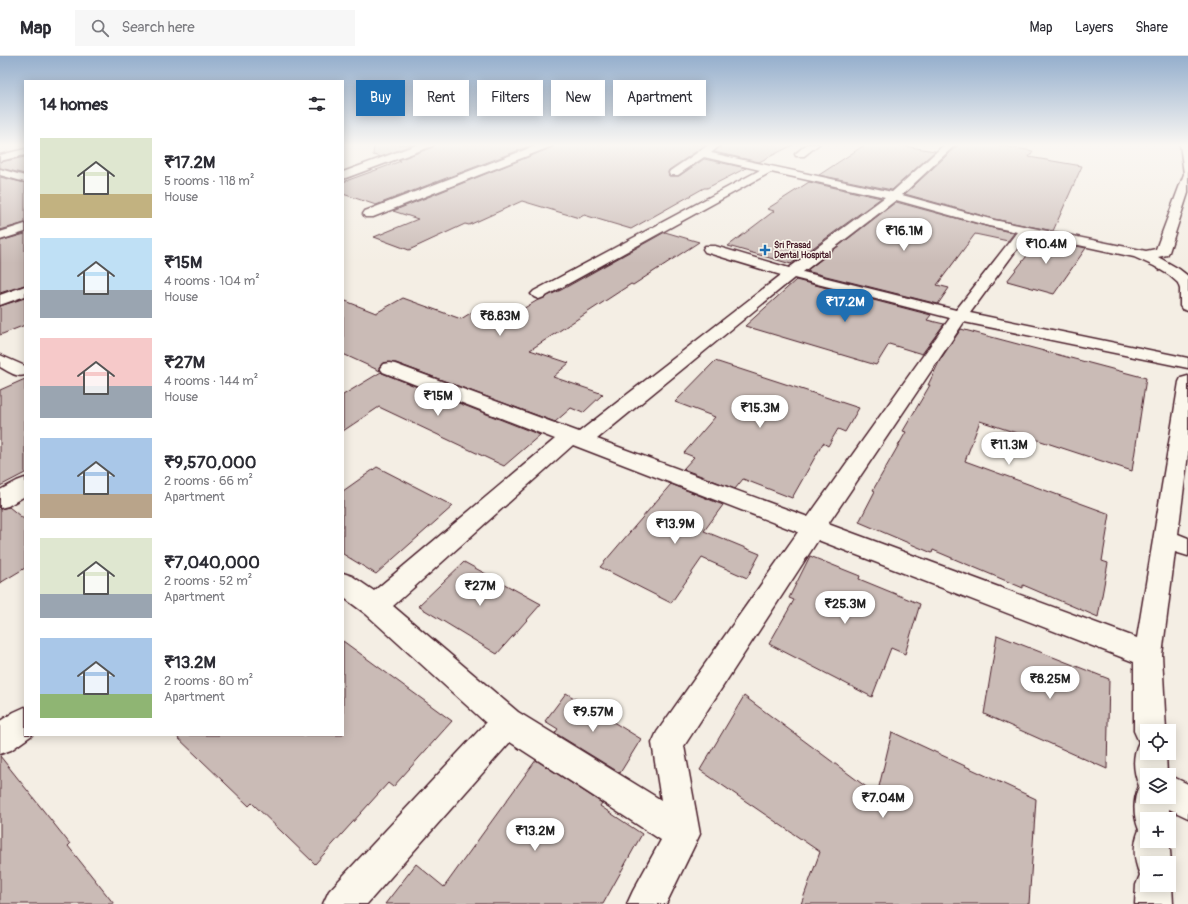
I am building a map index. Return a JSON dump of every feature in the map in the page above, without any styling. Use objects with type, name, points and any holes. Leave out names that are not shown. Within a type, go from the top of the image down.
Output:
[{"type":"street","points":[[12,186],[24,184]]},
{"type":"street","points":[[369,214],[447,184]]},
{"type":"street","points":[[539,294],[742,184]]},
{"type":"street","points":[[839,184],[894,196],[993,223],[1139,254],[1154,254],[1162,252],[1185,184]]},
{"type":"street","points":[[375,606],[575,439],[894,196],[908,184]]},
{"type":"street","points":[[0,236],[24,228]]},
{"type":"street","points":[[646,904],[683,834],[668,743],[813,528],[960,316],[1025,230]]},
{"type":"street","points":[[710,249],[792,273],[960,316],[1188,363]]},
{"type":"street","points":[[1139,254],[1167,268],[1180,277],[1187,286],[1188,306]]},
{"type":"street","points":[[0,300],[24,291]]},
{"type":"street","points":[[0,360],[21,371]]},
{"type":"street","points":[[389,368],[1148,656]]},
{"type":"street","points":[[1150,724],[1148,656],[1188,382]]},
{"type":"street","points":[[0,500],[24,487]]},
{"type":"street","points":[[1165,539],[1188,547]]},
{"type":"street","points":[[344,584],[375,606],[507,722],[683,834]]},
{"type":"street","points":[[342,904],[507,722]]},
{"type":"street","points":[[0,739],[24,723]]},
{"type":"street","points":[[1176,795],[1188,801]]},
{"type":"street","points":[[1154,892],[1154,904]]},
{"type":"building","points":[[0,184],[24,184],[24,223],[0,230]]},
{"type":"building","points":[[344,184],[432,184],[376,205],[344,194]]},
{"type":"building","points":[[462,184],[716,184],[704,188],[631,229],[584,215],[579,218],[522,201],[469,225],[465,224],[409,250],[374,237],[418,219],[393,211]]},
{"type":"building","points":[[807,184],[816,184],[881,198],[791,264],[728,246],[774,211],[767,209]]},
{"type":"building","points":[[861,184],[899,184],[892,190]]},
{"type":"building","points":[[916,184],[1074,184],[1053,231],[994,219],[905,194]]},
{"type":"building","points":[[896,202],[1014,233],[1008,241],[975,234],[937,285],[949,288],[938,304],[806,271]]},
{"type":"building","points":[[665,232],[699,242],[633,285],[631,284],[530,350],[569,363],[553,377],[603,394],[583,413],[571,408],[555,422],[396,363],[383,363],[379,367],[380,371],[344,354],[344,300],[376,313],[403,298],[461,319],[480,307],[509,317],[538,300],[561,290]]},
{"type":"building","points":[[24,234],[24,285],[0,293],[0,241]]},
{"type":"building","points":[[1029,236],[1086,248],[1054,294],[1007,281],[1034,247],[1022,244]]},
{"type":"building","points":[[796,280],[931,315],[927,320],[944,324],[922,354],[889,344],[876,365],[745,326]]},
{"type":"building","points":[[24,298],[24,325],[0,335],[0,306]]},
{"type":"building","points":[[961,329],[1146,378],[1132,471],[980,421],[965,461],[1110,514],[1102,561],[1108,563],[1098,617],[1023,585],[1023,588],[933,550],[932,553],[859,522],[875,491],[873,490],[906,432],[903,431],[930,385],[928,385],[940,360]]},
{"type":"building","points":[[715,361],[859,408],[845,432],[838,429],[828,446],[823,443],[792,498],[743,479],[735,489],[683,469],[694,457],[684,453],[715,417],[675,402]]},
{"type":"building","points":[[381,372],[540,435],[504,466],[379,407],[344,430],[344,394]]},
{"type":"building","points":[[24,379],[24,474],[0,486],[0,390]]},
{"type":"building","points":[[377,467],[453,506],[376,574],[344,555],[344,490]]},
{"type":"building","points":[[671,484],[723,505],[704,531],[760,554],[747,578],[702,558],[671,603],[600,567]]},
{"type":"building","points":[[9,507],[24,519],[24,569],[0,583],[0,509]]},
{"type":"building","points":[[810,556],[860,576],[859,579],[920,604],[905,654],[891,648],[872,697],[769,644],[794,600],[789,598]]},
{"type":"building","points":[[464,562],[541,604],[497,654],[418,606]]},
{"type":"building","points":[[997,635],[1109,679],[1107,769],[984,714]]},
{"type":"building","points":[[344,642],[452,721],[393,787],[388,783],[315,864],[252,803],[249,806],[176,736],[344,736]]},
{"type":"building","points":[[566,693],[641,739],[620,773],[555,733],[558,729],[545,721]]},
{"type":"building","points":[[744,696],[877,795],[892,732],[1036,799],[1029,904],[801,904],[820,852],[700,770]]},
{"type":"building","points":[[0,756],[70,844],[68,846],[114,904],[0,904]]},
{"type":"building","points":[[536,760],[602,803],[600,806],[642,834],[603,904],[385,904],[416,864],[444,887]]},
{"type":"place","name":"Sri Prasad Dental Hospital","points":[[765,250]]}]
